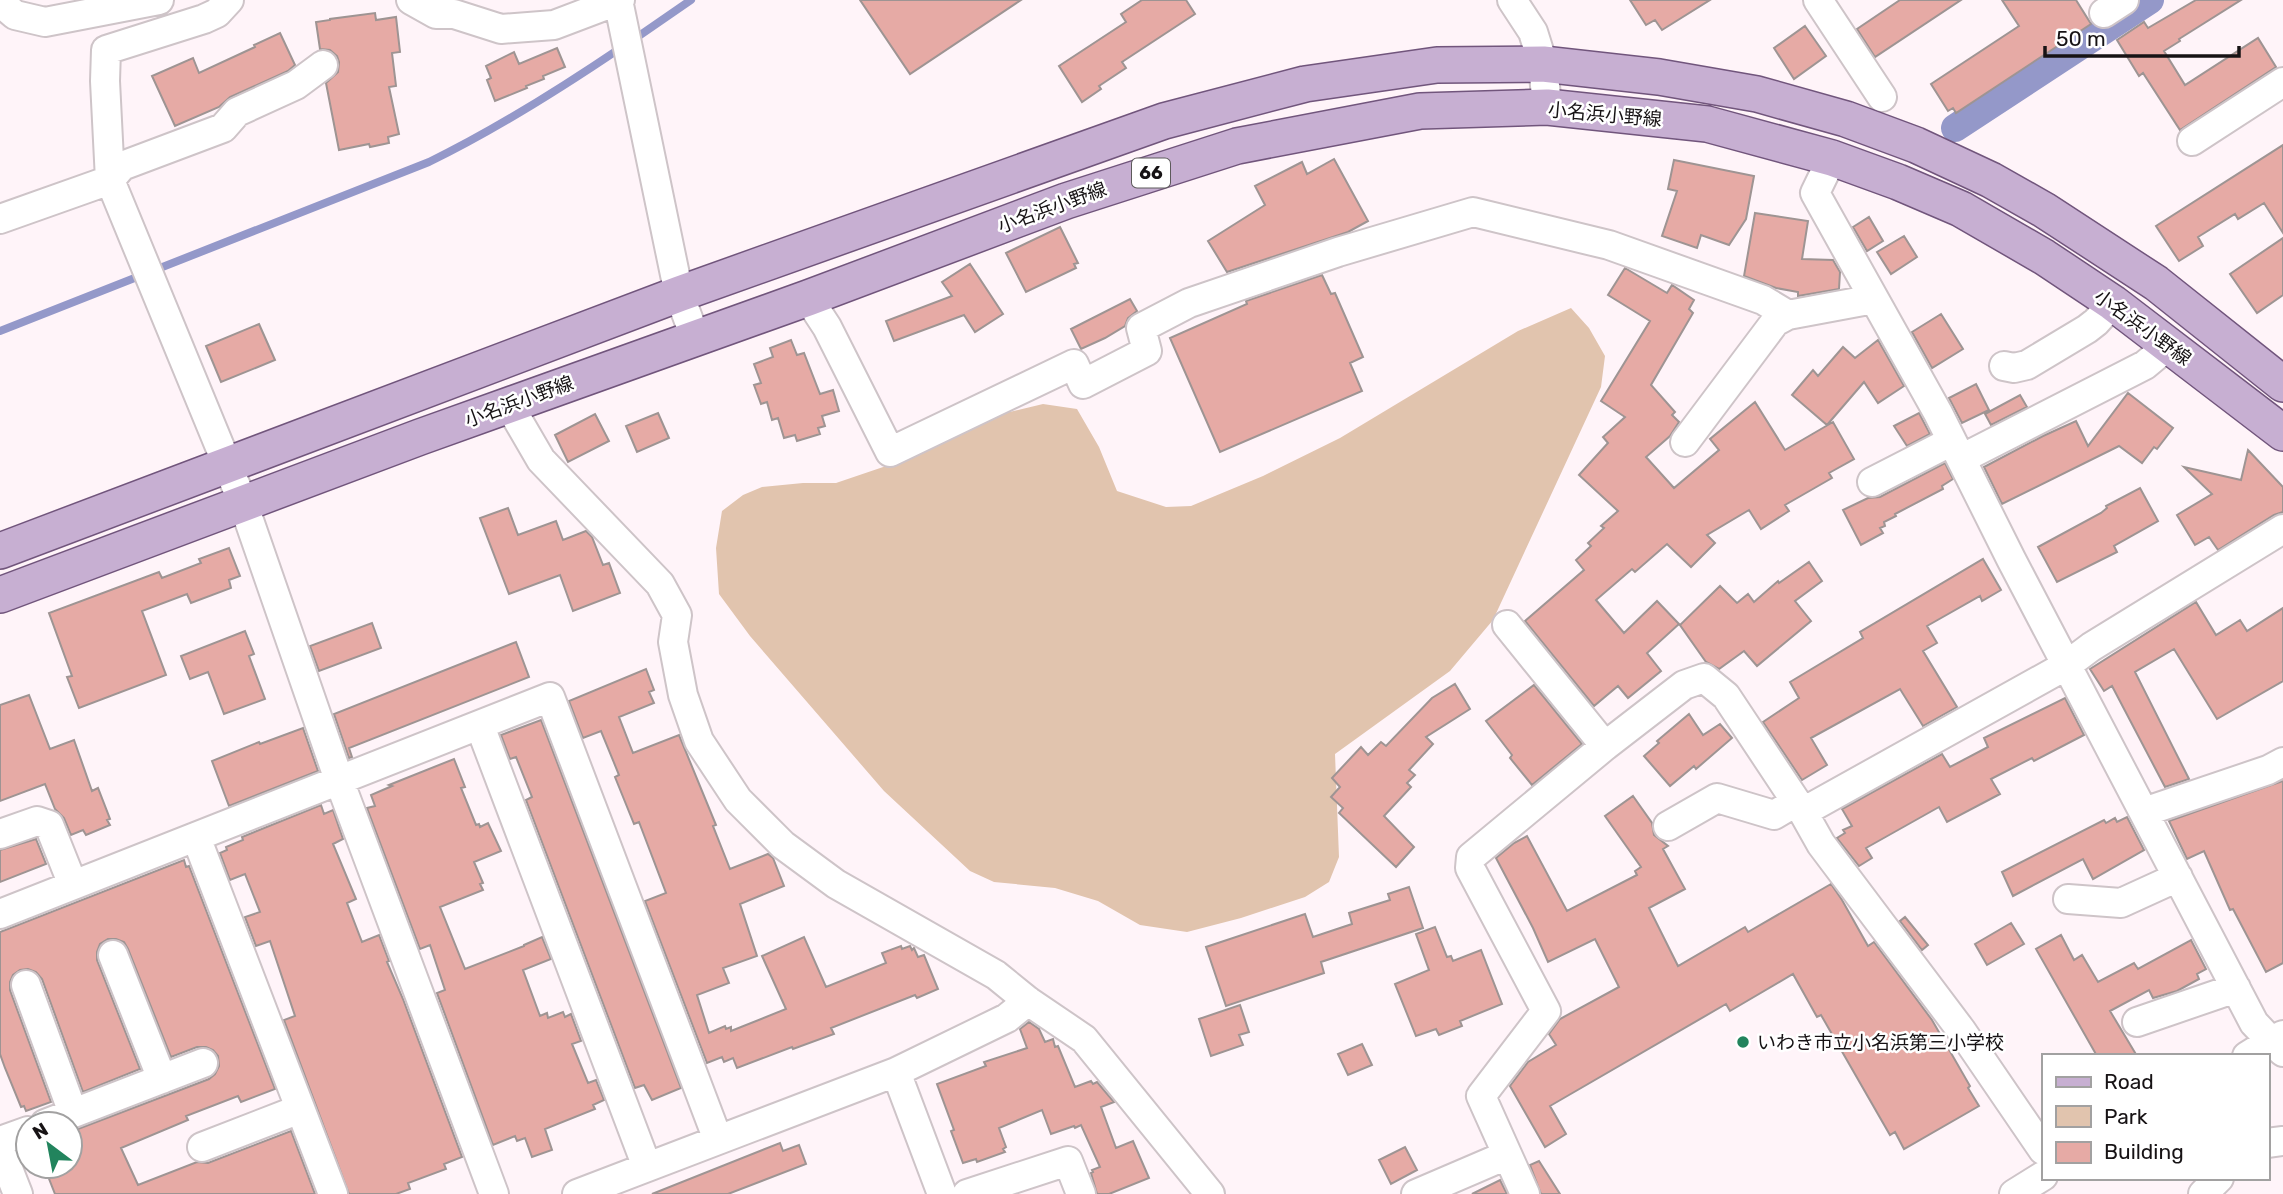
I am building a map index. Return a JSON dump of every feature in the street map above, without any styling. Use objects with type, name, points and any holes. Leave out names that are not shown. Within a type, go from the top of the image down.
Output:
[{"type":"main road","name":"66","points":[[0,551],[679,293],[1164,121],[1305,84],[1437,65],[1543,64],[1659,77],[1757,94],[1846,119],[1916,145],[1991,180],[2109,251],[2209,323],[2283,384]]},
{"type":"main road","name":"小名浜小野線","points":[[0,595],[1066,201],[1237,146],[1420,111],[1548,107],[1707,124],[1832,158],[1898,182],[1961,209],[2044,257],[2113,303],[2283,433]]},
{"type":"street","points":[[5,13],[45,22],[106,5],[159,0]]},
{"type":"street","points":[[229,0],[217,13],[204,19],[106,50],[110,180],[243,503],[339,780],[494,1194]]},
{"type":"street","points":[[411,0],[436,14],[452,7],[501,29],[554,24],[619,0],[679,293],[695,337]]},
{"type":"street","points":[[1512,0],[1533,32],[1543,64],[1548,107]]},
{"type":"street","points":[[1818,0],[1882,97]]},
{"type":"street","points":[[0,219],[110,180],[122,166],[223,128],[236,112],[296,85],[323,65]]},
{"type":"street","points":[[2192,141],[2283,82]]},
{"type":"street","points":[[1832,158],[1815,193],[1956,450],[2255,1023],[2279,1043],[2252,1054]]},
{"type":"street","points":[[808,298],[827,327],[890,452],[1074,364],[1083,384],[1147,351],[1141,328],[1189,303],[1338,252],[1473,212],[1609,245],[1763,300],[1788,315]]},
{"type":"street","points":[[1685,442],[1775,322],[1788,315],[1874,299]]},
{"type":"street","points":[[2004,366],[2014,368],[2027,365],[2096,322],[2113,303]]},
{"type":"street","points":[[1872,482],[1956,450],[2145,365],[2169,345]]},
{"type":"street","points":[[509,405],[541,460],[660,584],[677,615],[673,642],[683,695],[699,741],[738,800],[783,845],[836,884],[996,975],[1028,1002],[1084,1039],[1210,1194]]},
{"type":"street","points":[[1668,826],[1717,798],[1774,815],[1799,807],[2067,665],[2283,529]]},
{"type":"street","points":[[1507,625],[1605,747]]},
{"type":"street","points":[[1524,1194],[1480,1096],[1546,1011],[1470,868],[1471,857],[1684,685],[1704,678],[1726,696],[1821,844],[1961,1030],[2042,1149]]},
{"type":"street","points":[[0,914],[550,697],[718,1140]]},
{"type":"street","points":[[480,726],[647,1167]]},
{"type":"street","points":[[2144,812],[2268,770],[2283,762]]},
{"type":"street","points":[[0,834],[37,821],[49,825],[73,885]]},
{"type":"street","points":[[196,837],[333,1194]]},
{"type":"street","points":[[2068,899],[2121,903],[2178,877]]},
{"type":"street","points":[[113,955],[162,1079]]},
{"type":"street","points":[[26,985],[72,1110]]},
{"type":"street","points":[[2137,1022],[2236,988]]},
{"type":"street","points":[[578,1194],[895,1072],[1007,1018],[1028,1002]]},
{"type":"street","points":[[81,1110],[203,1063]]},
{"type":"street","points":[[895,1072],[942,1194]]},
{"type":"street","points":[[202,1147],[300,1109]]},
{"type":"street","points":[[0,1149],[18,1194]]},
{"type":"street","points":[[1416,1194],[1507,1155]]},
{"type":"street","points":[[967,1194],[1068,1161],[1081,1194]]},
{"type":"street","points":[[2014,1194],[2042,1177]]},
{"type":"street","points":[[2203,1194],[2217,1180]]},
{"type":"green space","points":[[1571,308],[1589,328],[1605,356],[1601,387],[1493,620],[1450,671],[1335,754],[1339,857],[1329,882],[1305,897],[1187,932],[1140,925],[1098,901],[1055,888],[994,882],[970,871],[884,791],[750,636],[719,594],[716,548],[722,511],[743,495],[762,487],[836,483],[892,464],[1001,414],[1043,404],[1077,409],[1099,447],[1117,491],[1166,507],[1191,506],[1263,476],[1340,438],[1518,331]]},
{"type":"building","points":[[860,0],[1021,0],[910,74]]},
{"type":"building","points":[[1142,0],[1186,0],[1195,14],[1122,62],[1126,68],[1099,86],[1101,89],[1082,102],[1059,66],[1126,22],[1121,14]]},
{"type":"building","points":[[1630,0],[1710,0],[1662,30],[1655,20],[1646,25]]},
{"type":"building","points":[[1900,0],[1961,0],[1875,57],[1857,29]]},
{"type":"building","points":[[2002,0],[2076,0],[2091,24],[1956,113],[1953,108],[1948,111],[1931,84],[2019,26]]},
{"type":"building","points":[[2196,0],[2241,0],[2164,51],[2185,85],[2258,38],[2276,67],[2180,130],[2143,73],[2139,76],[2117,40],[2144,22],[2148,28]]},
{"type":"building","points":[[375,13],[376,20],[396,17],[400,52],[392,53],[396,86],[389,87],[399,134],[388,137],[389,143],[339,150],[326,83],[338,72],[339,62],[330,50],[320,49],[316,22]]},
{"type":"building","points":[[1805,26],[1826,56],[1794,79],[1774,48]]},
{"type":"building","points":[[280,33],[295,65],[288,71],[230,97],[219,107],[175,126],[152,76],[193,58],[199,73]]},
{"type":"building","points":[[557,48],[565,67],[543,76],[544,79],[526,86],[527,88],[495,101],[487,80],[491,78],[486,66],[514,52],[519,64]]},
{"type":"building","points":[[2283,145],[2283,233],[2264,203],[2238,219],[2235,214],[2198,237],[2203,246],[2179,261],[2156,226]]},
{"type":"building","points":[[1334,159],[1368,221],[1348,232],[1227,272],[1208,241],[1265,205],[1255,186],[1302,162],[1307,174]]},
{"type":"building","points":[[1674,160],[1754,176],[1746,219],[1729,245],[1701,235],[1697,248],[1662,236],[1677,191],[1668,189]]},
{"type":"building","points":[[1755,213],[1808,221],[1802,259],[1833,260],[1840,272],[1839,289],[1798,296],[1798,292],[1776,288],[1744,276]]},
{"type":"building","points":[[1869,217],[1883,241],[1867,251],[1853,227]]},
{"type":"building","points":[[1060,227],[1078,263],[1074,264],[1076,268],[1026,292],[1006,253]]},
{"type":"building","points":[[1904,236],[1917,257],[1891,274],[1877,252]]},
{"type":"building","points":[[2283,238],[2283,295],[2257,313],[2230,274]]},
{"type":"building","points":[[970,264],[1003,314],[975,332],[964,315],[894,341],[886,321],[952,296],[942,282]]},
{"type":"building","points":[[1625,268],[1667,293],[1672,285],[1694,300],[1689,309],[1693,313],[1651,385],[1675,412],[1672,415],[1679,422],[1670,436],[1646,457],[1674,488],[1719,450],[1710,439],[1755,402],[1785,450],[1833,422],[1854,459],[1829,473],[1832,478],[1785,505],[1789,511],[1761,529],[1749,510],[1707,535],[1715,543],[1691,567],[1667,544],[1635,572],[1632,569],[1596,600],[1624,633],[1657,601],[1679,624],[1647,653],[1661,671],[1628,698],[1618,686],[1594,706],[1525,621],[1584,570],[1576,560],[1591,546],[1588,543],[1604,528],[1601,526],[1618,511],[1579,475],[1608,443],[1603,437],[1625,417],[1601,401],[1650,321],[1608,295]]},
{"type":"building","points":[[1322,275],[1331,294],[1335,293],[1363,357],[1350,363],[1362,391],[1220,452],[1170,338],[1247,304],[1246,301]]},
{"type":"building","points":[[1130,299],[1137,311],[1128,318],[1125,326],[1081,349],[1071,329]]},
{"type":"building","points":[[1941,314],[1963,349],[1932,368],[1912,332]]},
{"type":"building","points":[[259,324],[275,360],[221,382],[206,346]]},
{"type":"building","points":[[791,340],[797,355],[804,353],[820,394],[833,390],[839,411],[822,416],[825,426],[818,428],[820,434],[797,441],[795,435],[784,438],[778,418],[772,420],[767,402],[761,404],[754,385],[761,383],[754,364],[773,357],[770,348]]},
{"type":"building","points":[[1878,340],[1904,386],[1878,403],[1864,382],[1827,425],[1792,395],[1813,370],[1818,376],[1843,347],[1855,358]]},
{"type":"building","points":[[1976,384],[1989,410],[1962,423],[1949,398]]},
{"type":"building","points":[[2128,393],[2173,428],[2142,463],[2119,446],[2002,504],[1984,467],[2076,421],[2088,446]]},
{"type":"building","points":[[2020,395],[2027,407],[1991,425],[1985,414]]},
{"type":"building","points":[[658,413],[669,438],[637,452],[626,426]]},
{"type":"building","points":[[1919,413],[1930,434],[1907,446],[1894,426]]},
{"type":"building","points":[[595,414],[609,441],[568,462],[555,435]]},
{"type":"building","points":[[2248,450],[2283,487],[2283,512],[2218,550],[2209,537],[2195,545],[2177,515],[2212,494],[2184,467],[2241,480]]},
{"type":"building","points":[[1945,463],[1953,479],[1942,486],[1943,489],[1895,514],[1896,516],[1884,522],[1885,526],[1880,528],[1883,533],[1861,545],[1843,510],[1868,498],[1880,497]]},
{"type":"building","points":[[2140,488],[2158,521],[2114,546],[2117,552],[2057,582],[2038,547],[2101,513],[2106,506]]},
{"type":"building","points":[[508,508],[518,535],[556,521],[563,540],[586,531],[592,537],[603,565],[609,563],[620,593],[573,611],[560,575],[509,594],[480,518]]},
{"type":"building","points":[[229,548],[240,576],[229,580],[231,588],[191,603],[187,594],[142,611],[166,675],[79,708],[67,677],[72,676],[49,613],[159,572],[162,578],[201,563],[199,559]]},
{"type":"building","points":[[1983,559],[2001,590],[1982,601],[1980,596],[1927,626],[1937,643],[1923,651],[1957,707],[1923,726],[1900,689],[1811,738],[1827,765],[1802,780],[1763,722],[1799,698],[1790,682],[1863,638],[1860,632]]},
{"type":"building","points":[[1809,562],[1822,581],[1795,601],[1811,621],[1757,666],[1744,651],[1719,669],[1706,662],[1680,625],[1720,586],[1737,603],[1748,594],[1754,602],[1778,581],[1779,583]]},
{"type":"building","points":[[2196,602],[2216,635],[2240,620],[2247,631],[2283,608],[2283,681],[2217,719],[2174,649],[2135,672],[2189,779],[2165,787],[2112,686],[2104,691],[2090,669]]},
{"type":"building","points":[[372,623],[381,648],[319,671],[310,646]]},
{"type":"building","points":[[245,631],[254,654],[249,656],[265,699],[224,714],[208,672],[190,679],[181,656]]},
{"type":"building","points":[[516,642],[529,677],[349,748],[352,757],[349,758],[334,714]]},
{"type":"building","points":[[646,669],[654,690],[649,692],[654,703],[619,717],[633,753],[679,735],[716,825],[713,826],[730,869],[768,854],[773,858],[784,886],[740,904],[757,956],[723,968],[729,983],[697,995],[709,1033],[725,1026],[726,1029],[731,1027],[731,1031],[786,1009],[762,956],[804,937],[826,987],[886,963],[882,953],[901,946],[902,949],[910,946],[918,957],[924,955],[938,989],[917,998],[915,995],[831,1028],[834,1034],[737,1068],[733,1058],[724,1062],[722,1057],[707,1063],[645,901],[666,893],[639,822],[634,824],[615,777],[619,775],[601,731],[583,738],[569,701]]},
{"type":"building","points":[[1455,684],[1470,709],[1426,737],[1433,744],[1409,770],[1415,775],[1407,783],[1411,787],[1384,816],[1414,847],[1396,867],[1339,813],[1343,808],[1331,797],[1340,787],[1332,778],[1361,747],[1368,755],[1381,742],[1386,746],[1432,698]]},
{"type":"building","points":[[1534,685],[1582,744],[1532,785],[1510,758],[1512,755],[1486,721]]},
{"type":"building","points":[[29,695],[50,749],[74,740],[92,791],[98,788],[110,825],[86,835],[83,830],[71,835],[64,818],[55,809],[45,784],[0,801],[0,705]]},
{"type":"building","points":[[2065,698],[2084,735],[2034,761],[2032,758],[1991,779],[2000,794],[1947,822],[1939,807],[1866,848],[1872,858],[1859,866],[1837,838],[1845,833],[1843,830],[1852,826],[1842,809],[1942,754],[1950,767],[1988,747],[1984,738]]},
{"type":"building","points":[[1689,714],[1703,735],[1720,724],[1732,738],[1696,769],[1694,766],[1670,786],[1644,756]]},
{"type":"building","points":[[541,720],[681,1088],[652,1100],[644,1085],[635,1088],[526,800],[532,797],[516,757],[510,759],[501,735]]},
{"type":"building","points":[[303,728],[318,771],[229,806],[212,761]]},
{"type":"building","points":[[454,759],[465,787],[461,788],[476,825],[479,824],[480,827],[488,823],[501,851],[474,862],[483,883],[480,884],[483,890],[440,907],[465,969],[542,937],[551,959],[523,970],[540,1016],[547,1013],[548,1018],[563,1012],[565,1017],[571,1014],[581,1041],[572,1044],[588,1083],[596,1080],[604,1100],[593,1105],[595,1109],[545,1129],[552,1150],[532,1157],[525,1138],[517,1141],[515,1136],[493,1145],[437,993],[445,990],[430,945],[420,949],[367,808],[375,806],[371,795]]},
{"type":"building","points":[[2283,781],[2283,963],[2266,972],[2233,909],[2230,910],[2204,851],[2187,859],[2169,821]]},
{"type":"building","points":[[1633,796],[1652,823],[1654,835],[1668,846],[1663,849],[1685,889],[1649,908],[1678,966],[1745,927],[1748,932],[1831,884],[1868,946],[1874,942],[1932,1020],[1979,1106],[1904,1149],[1895,1132],[1890,1135],[1821,1015],[1817,1017],[1793,974],[1730,1011],[1726,1004],[1550,1106],[1566,1134],[1545,1147],[1510,1086],[1528,1062],[1556,1045],[1549,1034],[1560,1019],[1619,987],[1595,939],[1548,962],[1496,858],[1527,836],[1567,911],[1637,875],[1635,871],[1641,867],[1605,816]]},
{"type":"building","points":[[321,805],[324,814],[333,810],[343,839],[333,844],[356,899],[347,903],[362,942],[379,935],[462,1157],[444,1164],[446,1169],[408,1183],[410,1189],[396,1194],[349,1194],[284,1020],[295,1016],[270,941],[256,946],[245,917],[260,912],[245,874],[230,880],[220,853],[227,850],[226,847],[243,840],[242,837]]},
{"type":"building","points":[[2127,817],[2144,850],[2093,879],[2083,859],[2013,896],[2002,872],[2104,820],[2106,823],[2115,818],[2117,822]]},
{"type":"building","points":[[36,839],[46,864],[0,882],[0,850]]},
{"type":"building","points":[[184,860],[186,867],[189,866],[275,1089],[241,1102],[238,1096],[186,1116],[188,1120],[121,1148],[138,1185],[197,1162],[208,1163],[291,1131],[315,1194],[55,1194],[50,1180],[84,1180],[84,1127],[209,1079],[219,1066],[218,1056],[206,1047],[197,1047],[171,1057],[128,949],[124,942],[108,939],[100,944],[97,960],[140,1069],[83,1092],[42,979],[36,972],[20,970],[13,975],[10,990],[51,1102],[26,1110],[24,1106],[21,1107],[0,1054],[0,932]]},
{"type":"building","points":[[1409,887],[1423,928],[1321,962],[1324,973],[1226,1006],[1206,947],[1305,914],[1313,937],[1352,924],[1349,913],[1390,900],[1388,894]]},
{"type":"building","points":[[1905,917],[1928,945],[1922,950],[1900,921]]},
{"type":"building","points":[[2011,923],[2024,944],[1987,965],[1975,944]]},
{"type":"building","points":[[1435,927],[1447,957],[1451,956],[1453,961],[1481,950],[1502,1004],[1460,1021],[1462,1026],[1439,1035],[1436,1029],[1416,1036],[1395,984],[1429,970],[1416,934]]},
{"type":"building","points":[[2061,935],[2074,960],[2082,955],[2098,982],[2134,963],[2138,969],[2191,940],[2206,969],[2197,974],[2199,979],[2177,991],[2153,998],[2149,990],[2110,1011],[2136,1054],[2096,1054],[2036,949]]},
{"type":"building","points":[[1240,1005],[1249,1032],[1239,1035],[1243,1045],[1211,1056],[1199,1019]]},
{"type":"building","points":[[1029,1022],[1039,1029],[1045,1042],[1053,1039],[1055,1047],[1058,1046],[1075,1087],[1091,1081],[1093,1084],[1097,1082],[1114,1102],[1101,1107],[1116,1148],[1133,1141],[1149,1178],[1109,1194],[1097,1194],[1091,1173],[1100,1167],[1081,1125],[1051,1134],[1042,1110],[999,1128],[1006,1147],[1003,1149],[1005,1152],[977,1162],[976,1159],[963,1163],[937,1084],[986,1066],[984,1062],[1027,1048],[1020,1029]]},
{"type":"building","points":[[1362,1044],[1372,1065],[1348,1075],[1338,1054]]},
{"type":"building","points":[[780,1143],[783,1151],[799,1145],[806,1164],[728,1194],[652,1194]]},
{"type":"building","points":[[1405,1147],[1417,1170],[1391,1184],[1379,1160]]},
{"type":"building","points":[[1539,1161],[1560,1194],[1541,1194],[1530,1165]]},
{"type":"building","points":[[1500,1180],[1507,1194],[1472,1194]]},
{"type":"waterway","points":[[633,40],[691,0]]},
{"type":"waterway","points":[[1955,128],[2150,0]]},
{"type":"waterway","points":[[0,331],[429,162],[528,108],[622,47]]},
{"type":"place","name":"いわき市立小名浜第三小学校","points":[[1743,1042]]}]
